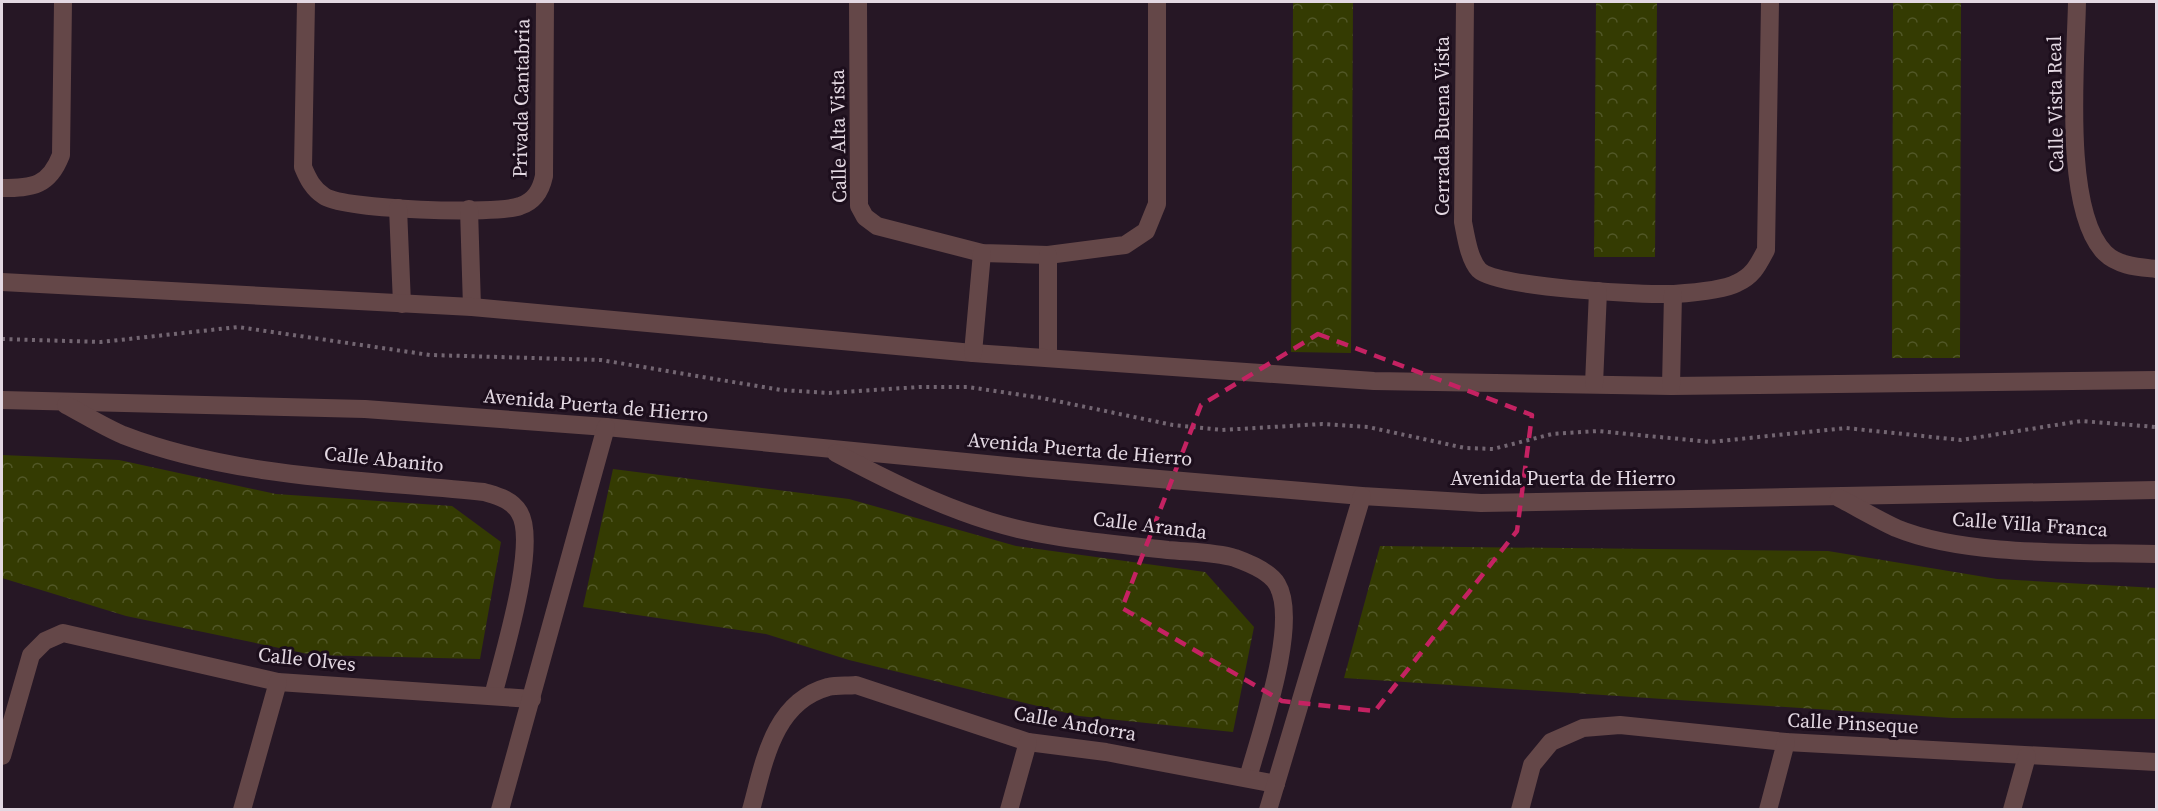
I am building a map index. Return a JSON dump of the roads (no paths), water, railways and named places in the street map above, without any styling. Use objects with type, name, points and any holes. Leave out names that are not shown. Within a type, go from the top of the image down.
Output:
[{"type":"street","points":[[2,188],[26,188],[45,180],[55,170],[61,155],[63,2]]},
{"type":"street","name":"Privada Cantabria","points":[[306,2],[303,167],[309,182],[325,197],[340,202],[398,208],[469,209],[519,207],[532,200],[541,189],[544,176],[545,2]]},
{"type":"street","name":"Calle Alta Vista","points":[[858,2],[859,206],[866,217],[877,226],[982,253],[1048,255],[1125,244],[1146,231],[1157,204],[1157,2]]},
{"type":"street","name":"Cerrada Buena Vista","points":[[1465,2],[1463,222],[1472,255],[1479,269],[1495,279],[1598,291],[1673,294],[1735,284],[1754,273],[1766,250],[1770,2]]},
{"type":"street","name":"Calle Vista Real","points":[[2077,2],[2075,159],[2086,224],[2105,253],[2129,266],[2157,269]]},
{"type":"street","points":[[398,208],[402,304]]},
{"type":"street","points":[[469,209],[472,307]]},
{"type":"street","points":[[973,352],[982,253]]},
{"type":"street","points":[[1048,255],[1048,357]]},
{"type":"street","points":[[2,282],[472,307],[973,352],[1374,381],[1671,386],[2157,380]]},
{"type":"street","points":[[1594,384],[1598,291]]},
{"type":"street","points":[[1671,386],[1673,294]]},
{"type":"street","name":"Avenida Puerta de Hierro","points":[[2,400],[365,409],[606,427],[1362,496],[1481,503],[2157,490]]},
{"type":"street","name":"Calle Abanito","points":[[62,403],[121,434],[203,459],[258,469],[484,492],[506,499],[518,511],[524,523],[525,556],[493,696]]},
{"type":"street","points":[[500,810],[606,427]]},
{"type":"street","name":"Calle Aranda","points":[[826,448],[900,487],[990,521],[1095,541],[1234,558],[1258,568],[1277,582],[1284,602],[1285,630],[1248,778]]},
{"type":"street","points":[[1268,810],[1362,496]]},
{"type":"street","name":"Calle Villa Franca","points":[[1837,497],[1897,528],[1942,540],[2032,550],[2157,554]]},
{"type":"street","name":"Calle Olves","points":[[2,756],[31,655],[45,641],[63,633],[278,682],[532,699]]},
{"type":"street","points":[[242,810],[278,682]]},
{"type":"street","name":"Calle Andorra","points":[[751,810],[770,740],[786,715],[802,699],[829,687],[856,685],[1028,742],[1106,752],[1276,784]]},
{"type":"street","name":"Calle Pinseque","points":[[1520,810],[1532,765],[1551,742],[1583,728],[1620,725],[1786,742],[2157,762]]},
{"type":"street","points":[[1009,810],[1028,742]]},
{"type":"street","points":[[1768,810],[1786,742]]},
{"type":"street","points":[[2012,810],[2027,756]]}]
